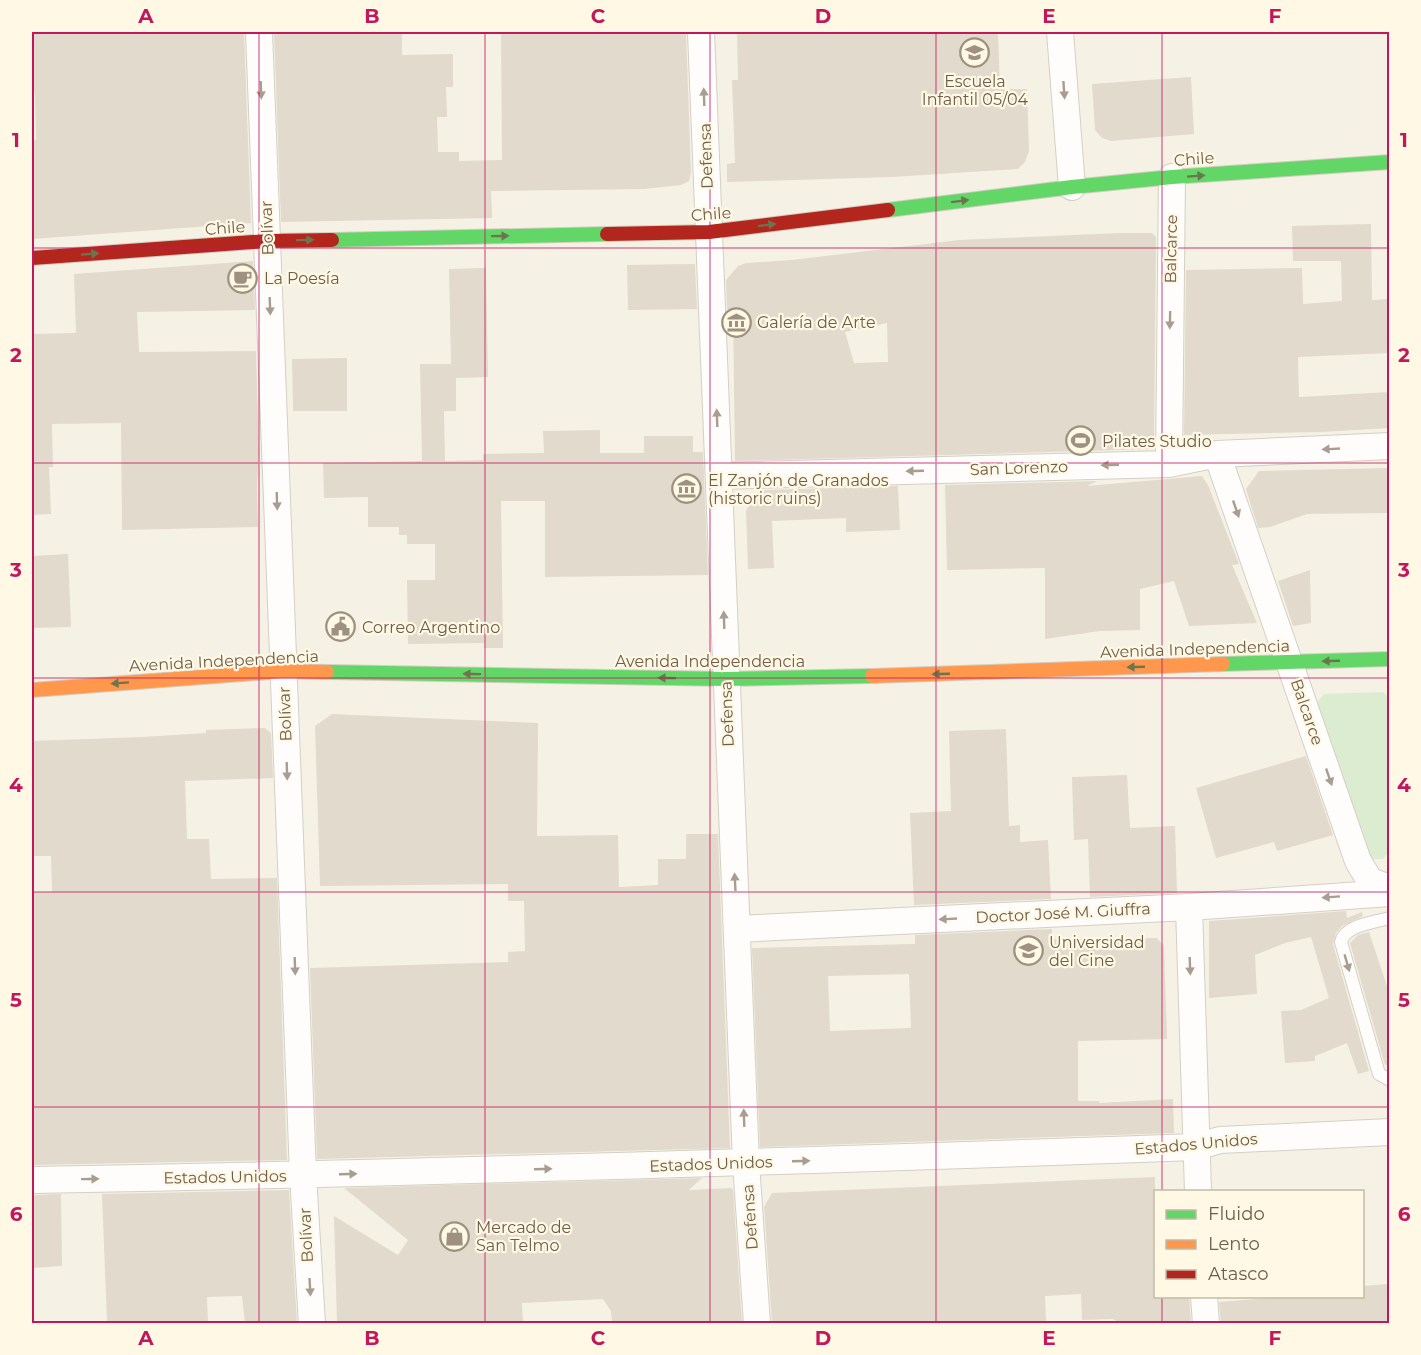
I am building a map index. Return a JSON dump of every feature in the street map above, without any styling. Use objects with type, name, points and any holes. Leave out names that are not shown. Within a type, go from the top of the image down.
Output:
[{"type":"street","name":"Bolívar","points":[[259,32],[303,1175],[312,1323]]},
{"type":"street","name":"Defensa","points":[[701,32],[746,1163],[757,1323]]},
{"type":"street","points":[[1060,32],[1072,187]]},
{"type":"street","name":"Chile","points":[[32,258],[267,241],[709,232],[1072,187],[1172,177],[1389,162]]},
{"type":"street","name":"Balcarce","points":[[1169,464],[1172,177]]},
{"type":"street","name":"San Lorenzo","points":[[719,476],[1169,464],[1217,454],[1389,446]]},
{"type":"street","name":"Balcarce","points":[[1217,454],[1358,861],[1370,881],[1389,888]]},
{"type":"street","name":"Avenida Independencia","points":[[32,690],[283,671],[726,679],[1389,659]]},
{"type":"street","name":"Doctor José M. Giuffra","points":[[737,929],[1189,908],[1389,893]]},
{"type":"street","points":[[1189,908],[1198,1190]]},
{"type":"street","name":"Estados Unidos","points":[[32,1180],[746,1163],[1195,1147],[1220,1140],[1389,1132]]},
{"type":"street","points":[[1204,1298],[1206,1323]]},
{"type":"lane","points":[[1389,918],[1349,930],[1342,935],[1341,942],[1379,1074],[1389,1080]]},
{"type":"green space","points":[[1383,692],[1389,698],[1389,851],[1383,859],[1373,859],[1368,853],[1315,705],[1324,694]]},
{"type":"building","points":[[32,32],[244,32],[251,223],[32,239],[32,140],[36,140],[35,93],[32,93]]},
{"type":"building","points":[[274,32],[402,32],[402,55],[453,54],[453,87],[446,87],[447,117],[437,117],[438,152],[459,152],[459,161],[502,160],[501,32],[686,32],[691,173],[689,181],[681,185],[644,189],[491,191],[492,218],[281,222]]},
{"type":"building","points":[[737,32],[998,32],[1000,89],[1027,89],[1029,151],[1025,162],[1018,169],[892,177],[727,182],[727,164],[735,163],[732,80],[738,80]]},
{"type":"building","points":[[1191,77],[1194,134],[1111,141],[1102,138],[1095,130],[1092,84]]},
{"type":"building","points":[[1371,224],[1372,300],[1389,299],[1389,353],[1298,357],[1299,397],[1389,392],[1389,428],[1184,435],[1186,270],[1302,268],[1303,304],[1342,301],[1341,261],[1293,261],[1292,226]]},
{"type":"building","points":[[1121,233],[1152,233],[1156,237],[1154,449],[735,461],[733,309],[727,309],[726,280],[738,266],[746,263],[792,260],[959,240]],"holes":[[[887,323],[888,362],[854,363],[845,332]]]},
{"type":"building","points":[[253,261],[255,310],[137,312],[139,352],[256,351],[259,452],[258,527],[122,530],[121,423],[52,424],[53,467],[49,467],[51,514],[32,515],[32,334],[76,333],[74,274]]},
{"type":"building","points":[[695,264],[697,309],[628,310],[627,265]]},
{"type":"building","points":[[486,268],[488,377],[456,378],[456,411],[444,411],[445,461],[483,460],[483,454],[544,453],[543,431],[600,430],[600,453],[644,453],[644,436],[693,436],[693,452],[703,452],[708,575],[545,577],[545,501],[501,501],[503,648],[484,648],[484,643],[408,644],[407,580],[435,580],[435,544],[407,544],[407,535],[399,535],[399,527],[368,527],[368,497],[324,498],[323,463],[422,461],[420,364],[451,364],[449,269]]},
{"type":"building","points":[[347,358],[347,411],[293,411],[292,359]]},
{"type":"building","points":[[1389,468],[1389,513],[1307,514],[1270,527],[1258,528],[1246,489],[1259,471]]},
{"type":"building","points":[[1202,476],[1208,485],[1239,564],[1232,565],[1257,623],[1189,626],[1174,581],[1140,589],[1140,630],[1100,631],[1045,639],[1045,568],[947,570],[945,485],[1097,481],[1087,486]]},
{"type":"building","points":[[898,486],[900,530],[846,532],[846,518],[772,521],[774,568],[748,569],[746,511],[750,503],[765,490]]},
{"type":"building","points":[[68,554],[71,627],[32,628],[32,556]]},
{"type":"building","points":[[1310,570],[1311,623],[1293,626],[1278,581]]},
{"type":"building","points":[[332,714],[538,723],[537,836],[618,835],[619,887],[658,885],[658,859],[686,859],[686,834],[718,834],[730,1148],[317,1159],[310,968],[508,962],[508,952],[525,951],[524,901],[508,901],[508,884],[320,886],[315,726]]},
{"type":"building","points":[[265,728],[271,733],[273,778],[185,781],[187,839],[209,839],[211,879],[277,878],[287,1160],[32,1165],[32,892],[52,892],[51,856],[32,856],[32,741],[142,737],[206,733],[206,730]]},
{"type":"building","points":[[1006,729],[1009,826],[1020,825],[1020,842],[1048,840],[1051,899],[914,905],[910,813],[951,811],[949,731]]},
{"type":"building","points":[[1306,756],[1333,835],[1277,851],[1274,842],[1216,858],[1196,788]]},
{"type":"building","points":[[1127,775],[1130,828],[1175,826],[1177,893],[1090,897],[1088,839],[1074,840],[1072,777]]},
{"type":"building","points":[[1346,911],[1347,918],[1362,912],[1363,916],[1342,926],[1336,933],[1333,944],[1369,1071],[1358,1074],[1347,1043],[1315,1056],[1315,1061],[1285,1063],[1281,1011],[1301,1010],[1329,998],[1311,937],[1285,943],[1255,955],[1257,994],[1209,998],[1209,921]]},
{"type":"building","points":[[1052,929],[1052,939],[1157,938],[1164,946],[1167,1039],[1078,1041],[1078,1101],[1099,1101],[1099,1103],[1173,1099],[1174,1133],[760,1147],[752,948],[915,944],[915,935]],"holes":[[[909,974],[911,1028],[830,1031],[828,976]]]},
{"type":"building","points":[[1369,932],[1389,992],[1389,1064],[1385,1065],[1350,943],[1358,935]]},
{"type":"building","points":[[1155,1177],[1154,1298],[1189,1298],[1191,1323],[1120,1323],[1113,1319],[1082,1320],[1081,1294],[1045,1296],[1046,1323],[772,1323],[764,1207],[772,1193]]},
{"type":"building","points":[[702,1178],[689,1190],[731,1188],[733,1190],[742,1323],[612,1323],[611,1311],[603,1299],[522,1303],[523,1323],[337,1323],[334,1216],[398,1255],[408,1240],[344,1188]]},
{"type":"building","points":[[289,1190],[297,1323],[245,1323],[242,1296],[207,1297],[208,1323],[107,1323],[102,1194]]},
{"type":"building","points":[[61,1194],[62,1266],[32,1268],[32,1195]]},
{"type":"building","points":[[1389,1284],[1389,1323],[1221,1323],[1219,1302],[1270,1298],[1364,1298],[1364,1286]]},
{"type":"traffic: fast","points":[[888,210],[1172,177],[1390,162]]},
{"type":"traffic: fast","points":[[332,240],[607,234]]},
{"type":"traffic: fast","points":[[1223,664],[1390,659]]},
{"type":"traffic: fast","points":[[327,672],[726,679],[872,676]]},
{"type":"traffic: slow","points":[[872,676],[1223,664]]},
{"type":"traffic: slow","points":[[32,690],[283,671],[327,672]]},
{"type":"traffic: jam","points":[[607,234],[709,232],[888,210]]},
{"type":"traffic: jam","points":[[32,258],[267,241],[332,240]]},
{"type":"place","name":"Escuela Infantil 05/04","points":[[975,53]]},
{"type":"place","name":"La Poesía","points":[[243,278]]},
{"type":"place","name":"Galería de Arte","points":[[736,322]]},
{"type":"place","name":"Pilates Studio","points":[[1081,441]]},
{"type":"place","name":"El Zanjón de Granados (historic ruins)","points":[[687,489]]},
{"type":"place","name":"Correo Argentino","points":[[341,627]]},
{"type":"place","name":"Universidad del Cine","points":[[1028,951]]},
{"type":"place","name":"Mercado de San Telmo","points":[[455,1236]]}]
